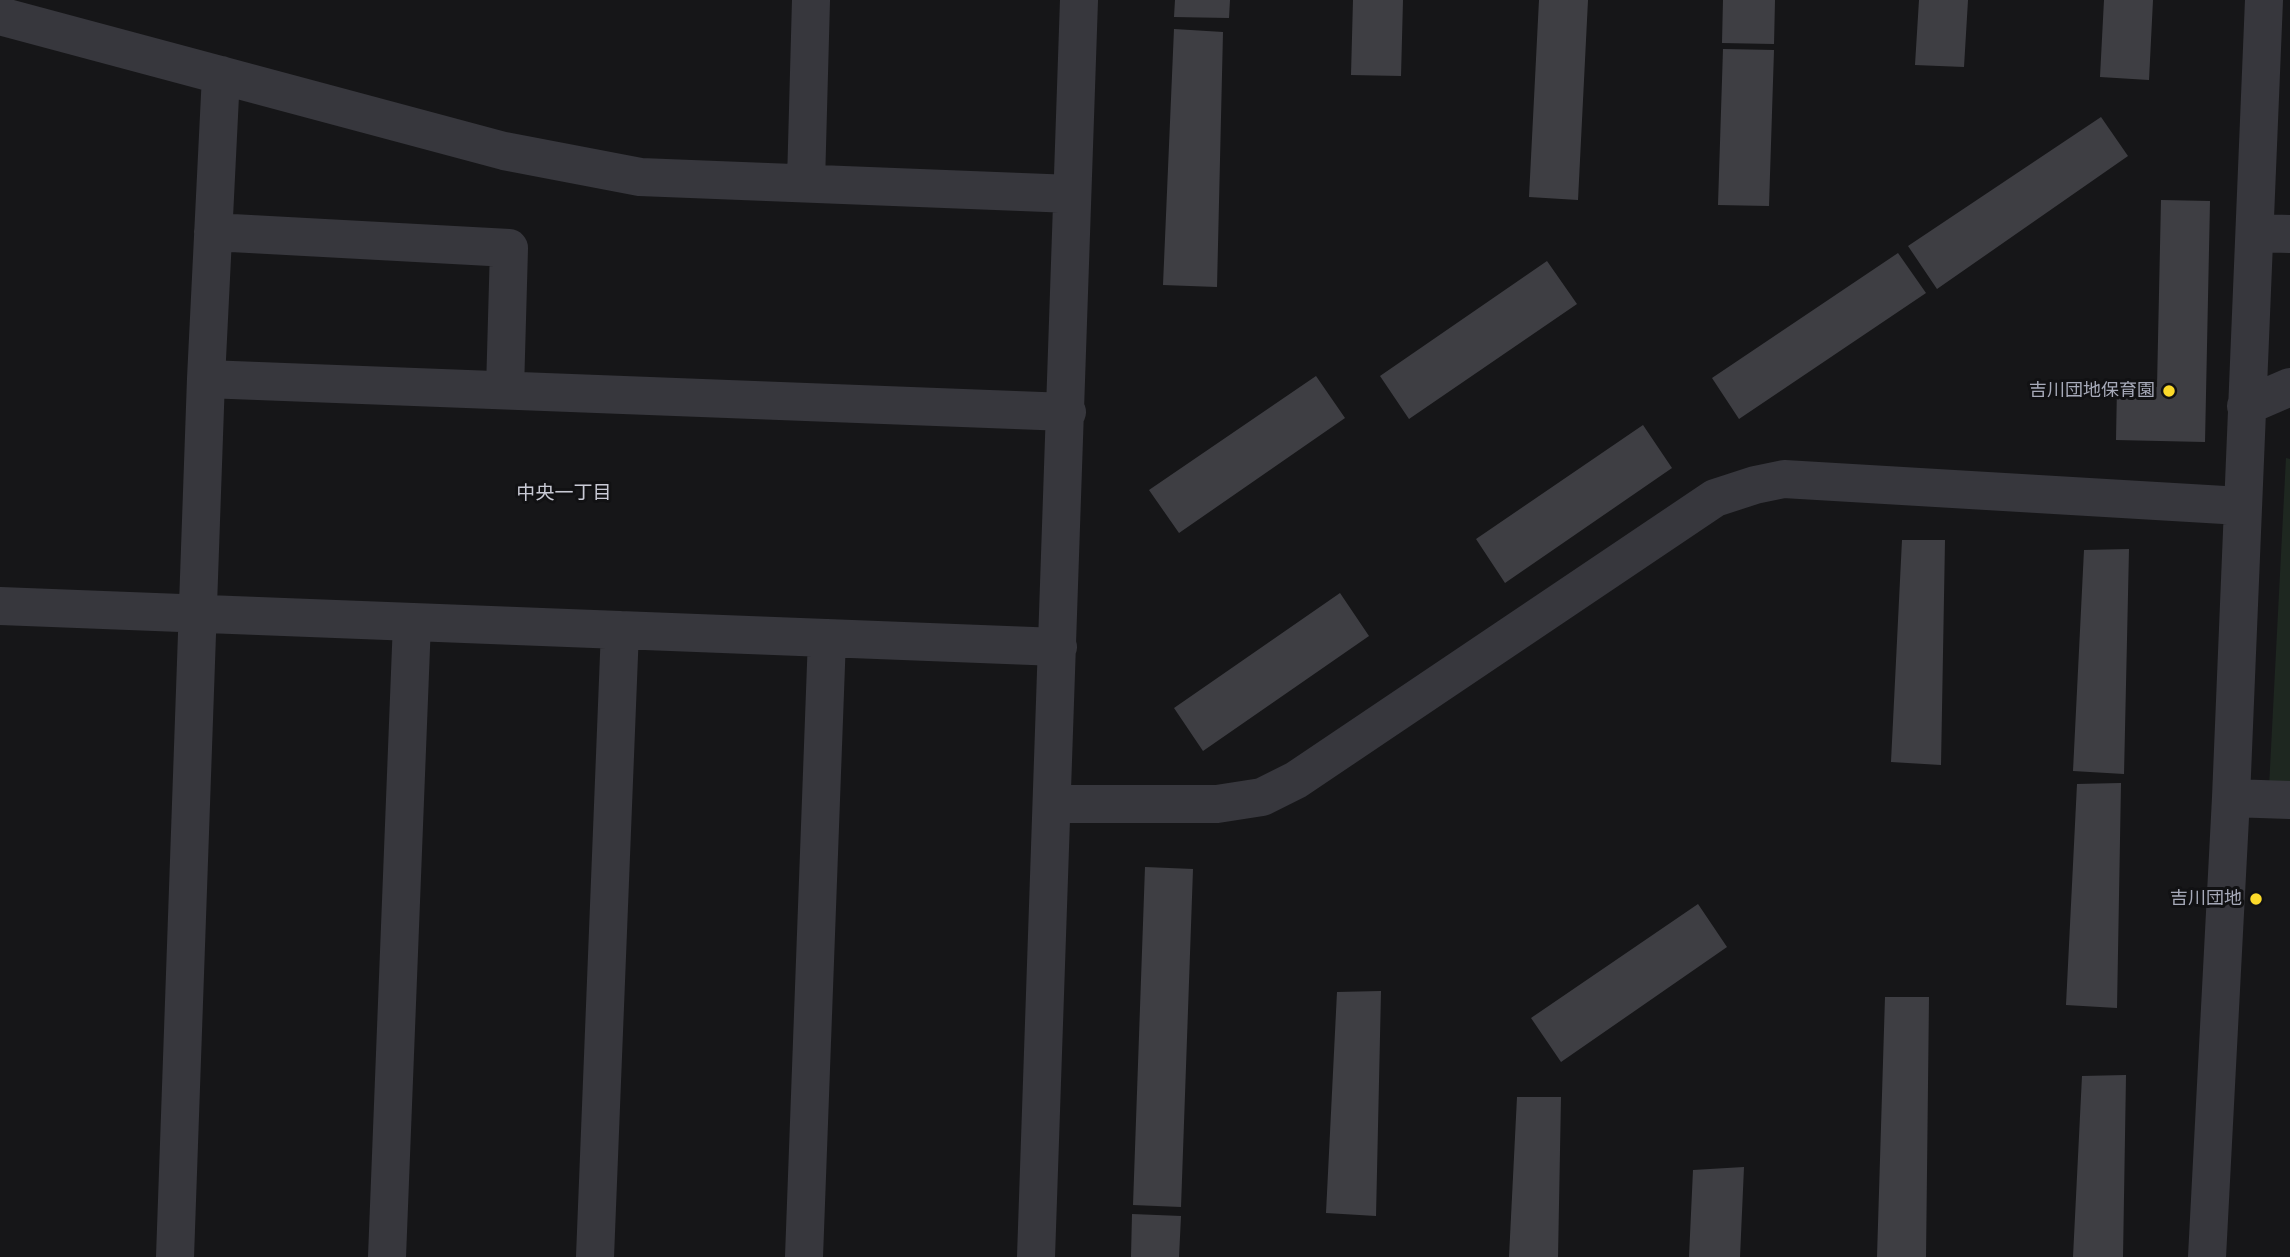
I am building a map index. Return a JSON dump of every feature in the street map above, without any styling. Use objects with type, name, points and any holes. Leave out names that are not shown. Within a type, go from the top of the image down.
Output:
[{"type":"street","points":[[806,183],[811,0]]},
{"type":"street","points":[[1036,1257],[1079,0]]},
{"type":"street","points":[[2207,1257],[2231,798],[2246,406],[2272,233],[2264,0]]},
{"type":"street","points":[[0,16],[504,151],[640,177],[1072,194]]},
{"type":"street","points":[[175,1257],[206,379],[221,75]]},
{"type":"street","points":[[213,232],[509,248],[505,390]]},
{"type":"street","points":[[206,379],[1067,412]]},
{"type":"street","points":[[2246,406],[2290,387]]},
{"type":"street","points":[[1053,804],[1217,804],[1262,797],[1296,780],[1715,498],[1755,485],[1784,479],[2241,506]]},
{"type":"street","points":[[0,606],[1058,647]]},
{"type":"street","points":[[387,1257],[412,622]]},
{"type":"street","points":[[595,1257],[620,630]]},
{"type":"street","points":[[804,1257],[827,638]]},
{"type":"street","points":[[2231,798],[2290,800]]},
{"type":"shaded area","points":[[2286,458],[2290,459],[2290,789],[2269,788]]},
{"type":"building","points":[[1175,0],[1230,0],[1229,18],[1174,17]]},
{"type":"building","points":[[1353,0],[1403,0],[1401,76],[1351,75]]},
{"type":"building","points":[[1539,0],[1588,0],[1578,200],[1529,197]]},
{"type":"building","points":[[1723,0],[1775,0],[1774,44],[1722,43]]},
{"type":"building","points":[[1919,0],[1968,0],[1964,67],[1915,65]]},
{"type":"building","points":[[2104,0],[2153,0],[2149,80],[2100,77]]},
{"type":"building","points":[[1174,29],[1223,32],[1217,287],[1163,285]]},
{"type":"building","points":[[1723,49],[1774,50],[1769,206],[1718,205]]},
{"type":"building","points":[[2101,117],[2128,156],[1937,289],[1908,246]]},
{"type":"building","points":[[2161,200],[2210,201],[2205,442],[2116,440],[2117,387],[2157,387]]},
{"type":"building","points":[[1898,253],[1926,293],[1739,419],[1712,378]]},
{"type":"building","points":[[1547,261],[1577,304],[1409,419],[1380,376]]},
{"type":"building","points":[[1316,376],[1345,418],[1179,533],[1149,490]]},
{"type":"building","points":[[1643,425],[1672,468],[1505,583],[1476,539]]},
{"type":"building","points":[[1902,540],[1945,540],[1941,765],[1891,762]]},
{"type":"building","points":[[2129,549],[2124,774],[2073,771],[2084,550]]},
{"type":"building","points":[[1340,593],[1369,636],[1203,751],[1174,708]]},
{"type":"building","points":[[2121,783],[2117,1008],[2066,1005],[2077,784]]},
{"type":"building","points":[[1145,867],[1193,869],[1181,1207],[1133,1205]]},
{"type":"building","points":[[1698,904],[1727,947],[1561,1062],[1531,1018]]},
{"type":"building","points":[[1381,991],[1376,1216],[1326,1213],[1337,992]]},
{"type":"building","points":[[1885,997],[1929,997],[1926,1257],[1877,1257]]},
{"type":"building","points":[[2126,1075],[2123,1257],[2073,1257],[2082,1076]]},
{"type":"building","points":[[1517,1097],[1561,1097],[1558,1257],[1509,1257]]},
{"type":"building","points":[[1744,1167],[1740,1257],[1689,1257],[1693,1170]]},
{"type":"building","points":[[1132,1214],[1181,1216],[1179,1257],[1131,1257]]},
{"type":"place","name":"吉川団地保育園","points":[[2169,391]]},
{"type":"place","name":"吉川団地","points":[[2256,899]]},
{"type":"district","name":"中央一丁目","points":[[564,494]]}]
